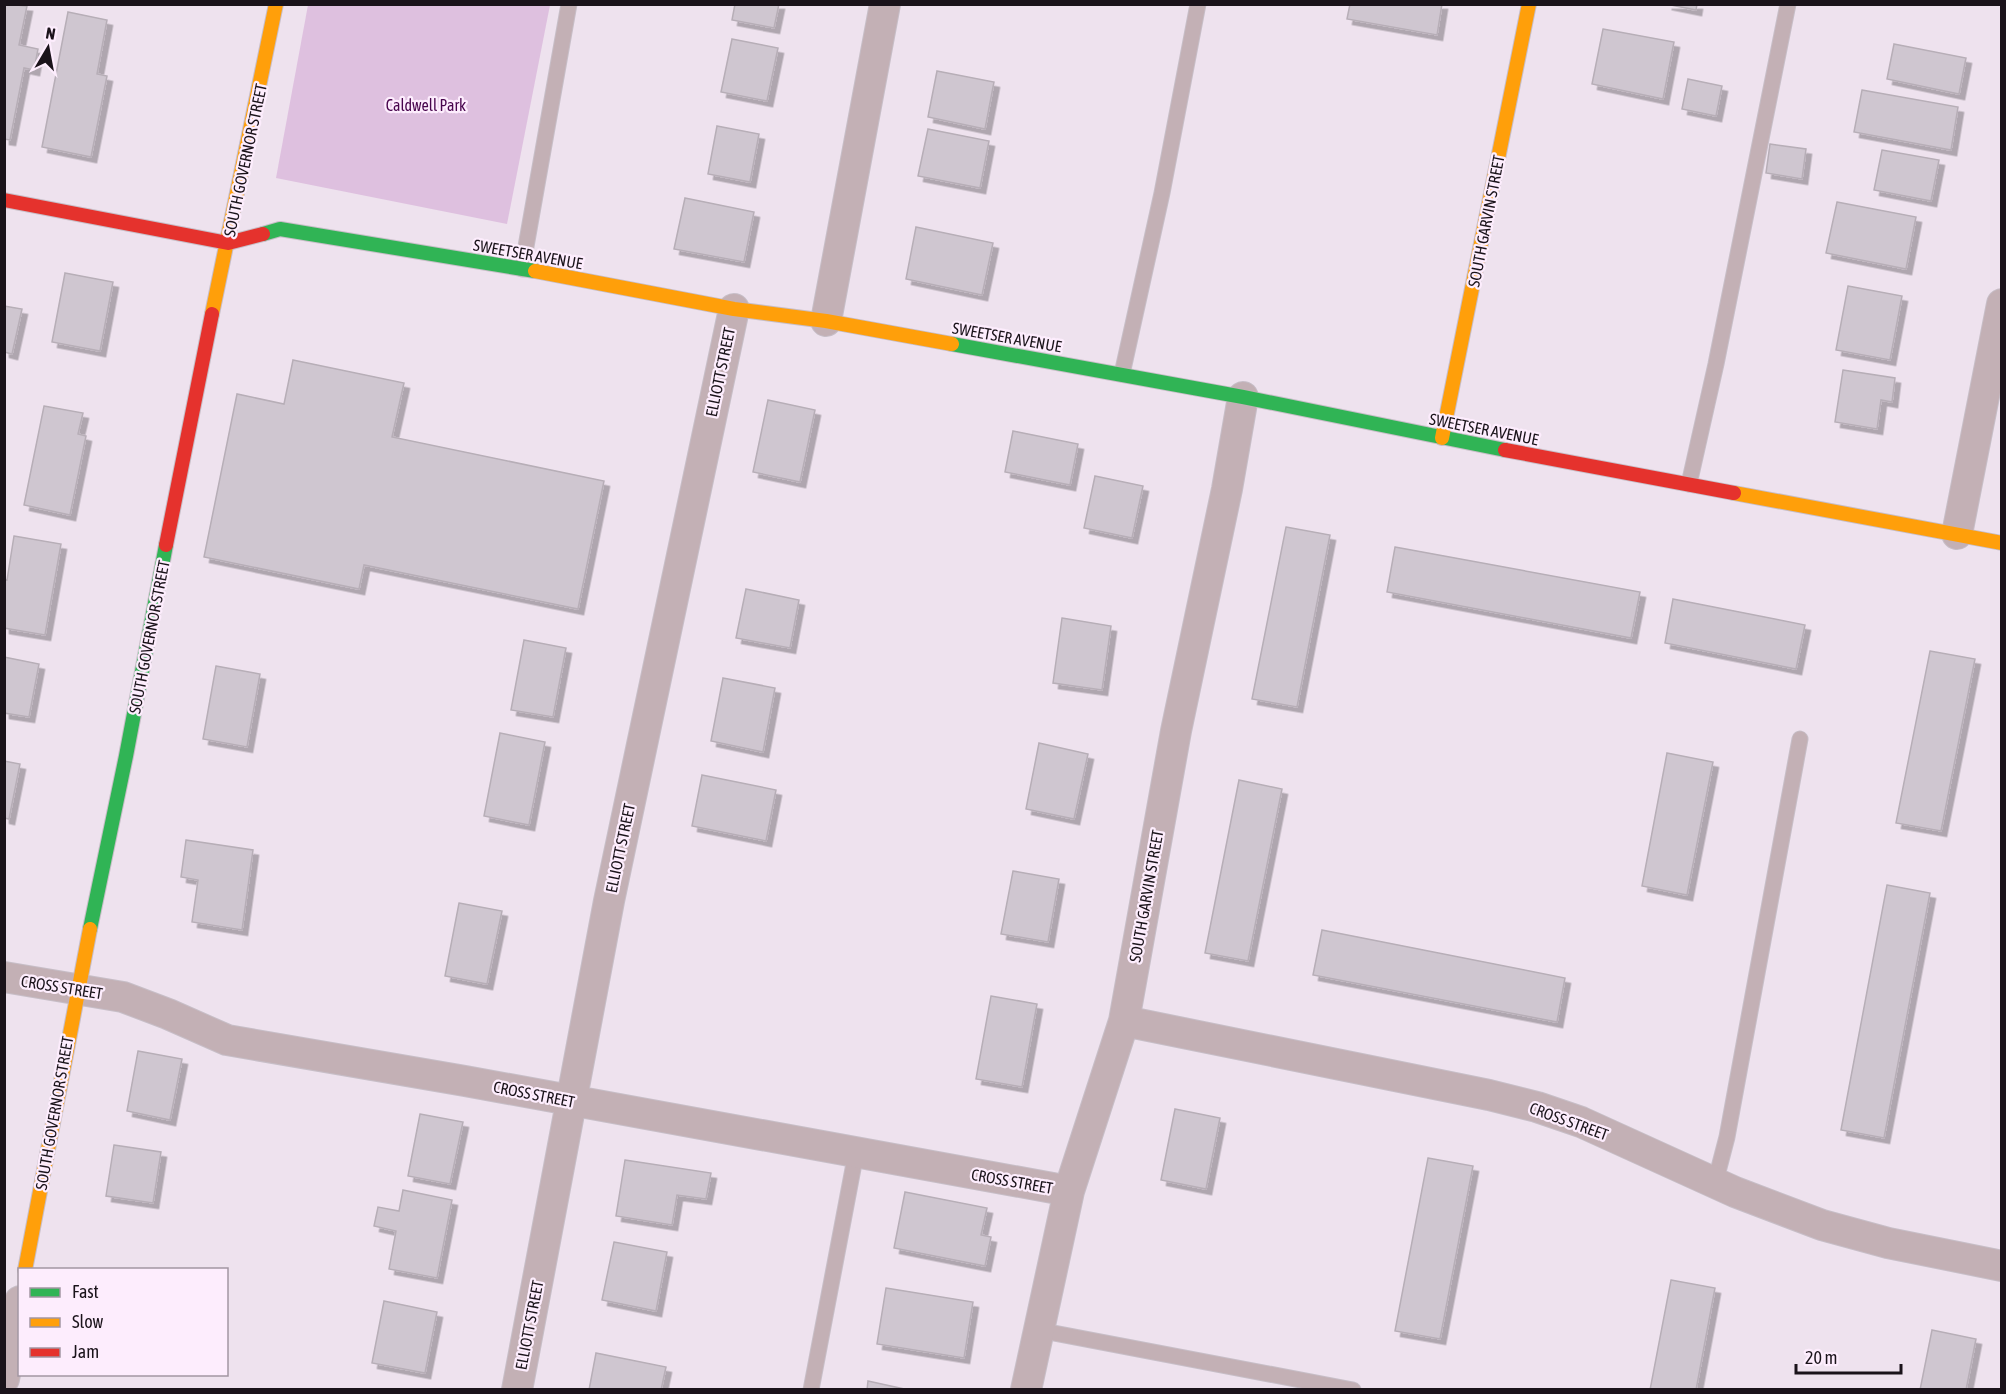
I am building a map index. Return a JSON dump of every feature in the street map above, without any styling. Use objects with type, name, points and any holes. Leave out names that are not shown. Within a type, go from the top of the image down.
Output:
[{"type":"street","name":"SOUTH GOVERNOR STREET","points":[[26,1268],[77,989],[126,756],[184,453],[276,4]]},
{"type":"street","points":[[826,321],[885,4]]},
{"type":"street","name":"SOUTH GARVIN STREET","points":[[1442,438],[1529,4]]},
{"type":"street","name":"SWEETSER AVENUE","points":[[4,200],[228,243],[280,229],[522,269],[734,309],[826,321],[1122,374],[1442,438],[2001,543]]},
{"type":"street","points":[[1957,534],[2001,304]]},
{"type":"street","name":"ELLIOTT STREET","points":[[517,1389],[635,775],[734,309]]},
{"type":"street","name":"SOUTH GARVIN STREET","points":[[1026,1389],[1069,1191],[1124,1022],[1176,731],[1227,489],[1243,397]]},
{"type":"street","name":"CROSS STREET","points":[[4,977],[123,997],[227,1040],[1069,1191]]},
{"type":"street","name":"CROSS STREET","points":[[1124,1022],[1489,1095],[1537,1107],[1581,1122],[1715,1183],[1822,1225],[1888,1243],[2001,1266]]},
{"type":"street","points":[[4,1379],[18,1311]]},
{"type":"lane","points":[[522,269],[569,4]]},
{"type":"lane","points":[[1122,374],[1162,193],[1198,4]]},
{"type":"lane","points":[[1689,484],[1716,364],[1788,4]]},
{"type":"lane","points":[[1715,1183],[1727,1137],[1800,739]]},
{"type":"lane","points":[[811,1389],[856,1153]]},
{"type":"lane","points":[[1038,1330],[1353,1389]]},
{"type":"green space","name":"Caldwell Park","points":[[308,5],[550,5],[507,224],[276,178]]},
{"type":"building","points":[[4,4],[27,6],[19,45],[38,49],[34,70],[24,68],[10,140],[4,139]]},
{"type":"building","points":[[735,4],[779,4],[774,28],[732,20]]},
{"type":"building","points":[[1350,4],[1442,4],[1437,35],[1347,19]]},
{"type":"building","points":[[1666,4],[1697,4],[1696,10]]},
{"type":"building","points":[[68,12],[107,20],[97,74],[107,76],[91,157],[42,147]]},
{"type":"building","points":[[1603,29],[1674,42],[1663,99],[1592,84]]},
{"type":"building","points":[[732,39],[778,48],[767,101],[721,92]]},
{"type":"building","points":[[1894,44],[1966,58],[1959,94],[1887,79]]},
{"type":"building","points":[[937,71],[994,82],[985,129],[928,117]]},
{"type":"building","points":[[1688,79],[1722,86],[1716,116],[1682,109]]},
{"type":"building","points":[[1862,90],[1958,107],[1951,150],[1854,132]]},
{"type":"building","points":[[717,126],[759,134],[750,182],[708,174]]},
{"type":"building","points":[[928,129],[989,141],[980,188],[918,176]]},
{"type":"building","points":[[1770,144],[1806,149],[1802,179],[1766,173]]},
{"type":"building","points":[[1882,150],[1939,160],[1931,201],[1874,190]]},
{"type":"building","points":[[685,198],[754,212],[744,262],[674,249]]},
{"type":"building","points":[[1837,202],[1916,217],[1906,269],[1826,253]]},
{"type":"building","points":[[916,227],[993,243],[982,295],[906,279]]},
{"type":"building","points":[[65,273],[113,282],[100,351],[52,342]]},
{"type":"building","points":[[1848,286],[1902,296],[1890,360],[1836,350]]},
{"type":"building","points":[[4,306],[22,309],[12,354],[4,352]]},
{"type":"building","points":[[293,360],[404,383],[392,437],[604,481],[578,609],[364,565],[359,589],[204,557],[237,394],[284,404]]},
{"type":"building","points":[[1843,370],[1895,378],[1892,402],[1881,400],[1877,429],[1835,422]]},
{"type":"building","points":[[768,400],[815,410],[800,482],[753,472]]},
{"type":"building","points":[[44,406],[83,413],[78,434],[86,436],[70,515],[24,505]]},
{"type":"building","points":[[1013,431],[1078,444],[1070,485],[1005,472]]},
{"type":"building","points":[[1095,476],[1143,486],[1132,538],[1084,528]]},
{"type":"building","points":[[1286,527],[1330,535],[1297,707],[1252,699]]},
{"type":"building","points":[[14,536],[61,544],[45,635],[4,628],[4,579],[7,580]]},
{"type":"building","points":[[1395,547],[1640,592],[1631,638],[1387,592]]},
{"type":"building","points":[[746,589],[799,600],[790,648],[736,638]]},
{"type":"building","points":[[1673,599],[1805,625],[1796,669],[1665,643]]},
{"type":"building","points":[[1062,618],[1111,626],[1102,690],[1053,683]]},
{"type":"building","points":[[524,640],[566,648],[553,717],[511,710]]},
{"type":"building","points":[[1930,651],[1975,659],[1941,831],[1896,823]]},
{"type":"building","points":[[4,657],[39,664],[29,717],[4,713]]},
{"type":"building","points":[[216,666],[260,674],[247,747],[203,739]]},
{"type":"building","points":[[723,678],[775,688],[763,752],[711,741]]},
{"type":"building","points":[[500,733],[545,742],[529,825],[484,816]]},
{"type":"building","points":[[1039,743],[1088,754],[1074,819],[1026,809]]},
{"type":"building","points":[[1667,753],[1713,762],[1687,895],[1642,886]]},
{"type":"building","points":[[4,761],[20,764],[9,819],[4,818]]},
{"type":"building","points":[[702,775],[776,790],[766,841],[692,826]]},
{"type":"building","points":[[1239,780],[1282,789],[1248,961],[1205,953]]},
{"type":"building","points":[[186,840],[253,850],[242,930],[192,922],[198,880],[181,877]]},
{"type":"building","points":[[1013,871],[1059,879],[1048,942],[1001,934]]},
{"type":"building","points":[[1887,885],[1930,893],[1884,1138],[1841,1130]]},
{"type":"building","points":[[459,903],[502,911],[487,984],[445,976]]},
{"type":"building","points":[[1322,930],[1565,978],[1557,1022],[1313,975]]},
{"type":"building","points":[[991,996],[1037,1004],[1022,1087],[976,1079]]},
{"type":"building","points":[[138,1051],[182,1059],[170,1120],[127,1111]]},
{"type":"building","points":[[1175,1109],[1220,1118],[1206,1189],[1161,1180]]},
{"type":"building","points":[[420,1114],[463,1122],[450,1184],[408,1176]]},
{"type":"building","points":[[114,1145],[161,1152],[153,1203],[106,1196]]},
{"type":"building","points":[[1428,1158],[1473,1166],[1440,1339],[1395,1331]]},
{"type":"building","points":[[625,1160],[711,1173],[706,1199],[677,1195],[672,1225],[616,1216]]},
{"type":"building","points":[[403,1190],[452,1200],[437,1278],[389,1269],[396,1231],[374,1226],[378,1207],[399,1211]]},
{"type":"building","points":[[905,1192],[987,1208],[981,1235],[991,1237],[985,1266],[894,1248]]},
{"type":"building","points":[[614,1242],[667,1252],[656,1311],[602,1300]]},
{"type":"building","points":[[1671,1280],[1715,1288],[1696,1390],[1650,1390]]},
{"type":"building","points":[[886,1288],[973,1302],[964,1358],[877,1344]]},
{"type":"building","points":[[384,1301],[437,1312],[425,1373],[372,1363]]},
{"type":"building","points":[[1932,1330],[1976,1339],[1966,1390],[1920,1390]]},
{"type":"building","points":[[596,1353],[666,1367],[661,1390],[589,1390]]},
{"type":"building","points":[[868,1381],[909,1390],[867,1390]]},
{"type":"traffic: fast","points":[[263,234],[280,229],[535,271]]},
{"type":"traffic: fast","points":[[952,344],[1243,397],[1505,450]]},
{"type":"traffic: fast","points":[[90,929],[166,545]]},
{"type":"traffic: slow","points":[[212,314],[276,4]]},
{"type":"traffic: slow","points":[[1442,438],[1529,4]]},
{"type":"traffic: slow","points":[[535,271],[734,309],[826,321],[952,344]]},
{"type":"traffic: slow","points":[[1734,493],[2002,543]]},
{"type":"traffic: slow","points":[[25,1268],[90,929]]},
{"type":"traffic: jam","points":[[4,200],[228,243],[263,234]]},
{"type":"traffic: jam","points":[[166,545],[212,314]]},
{"type":"traffic: jam","points":[[1505,450],[1734,493]]}]
